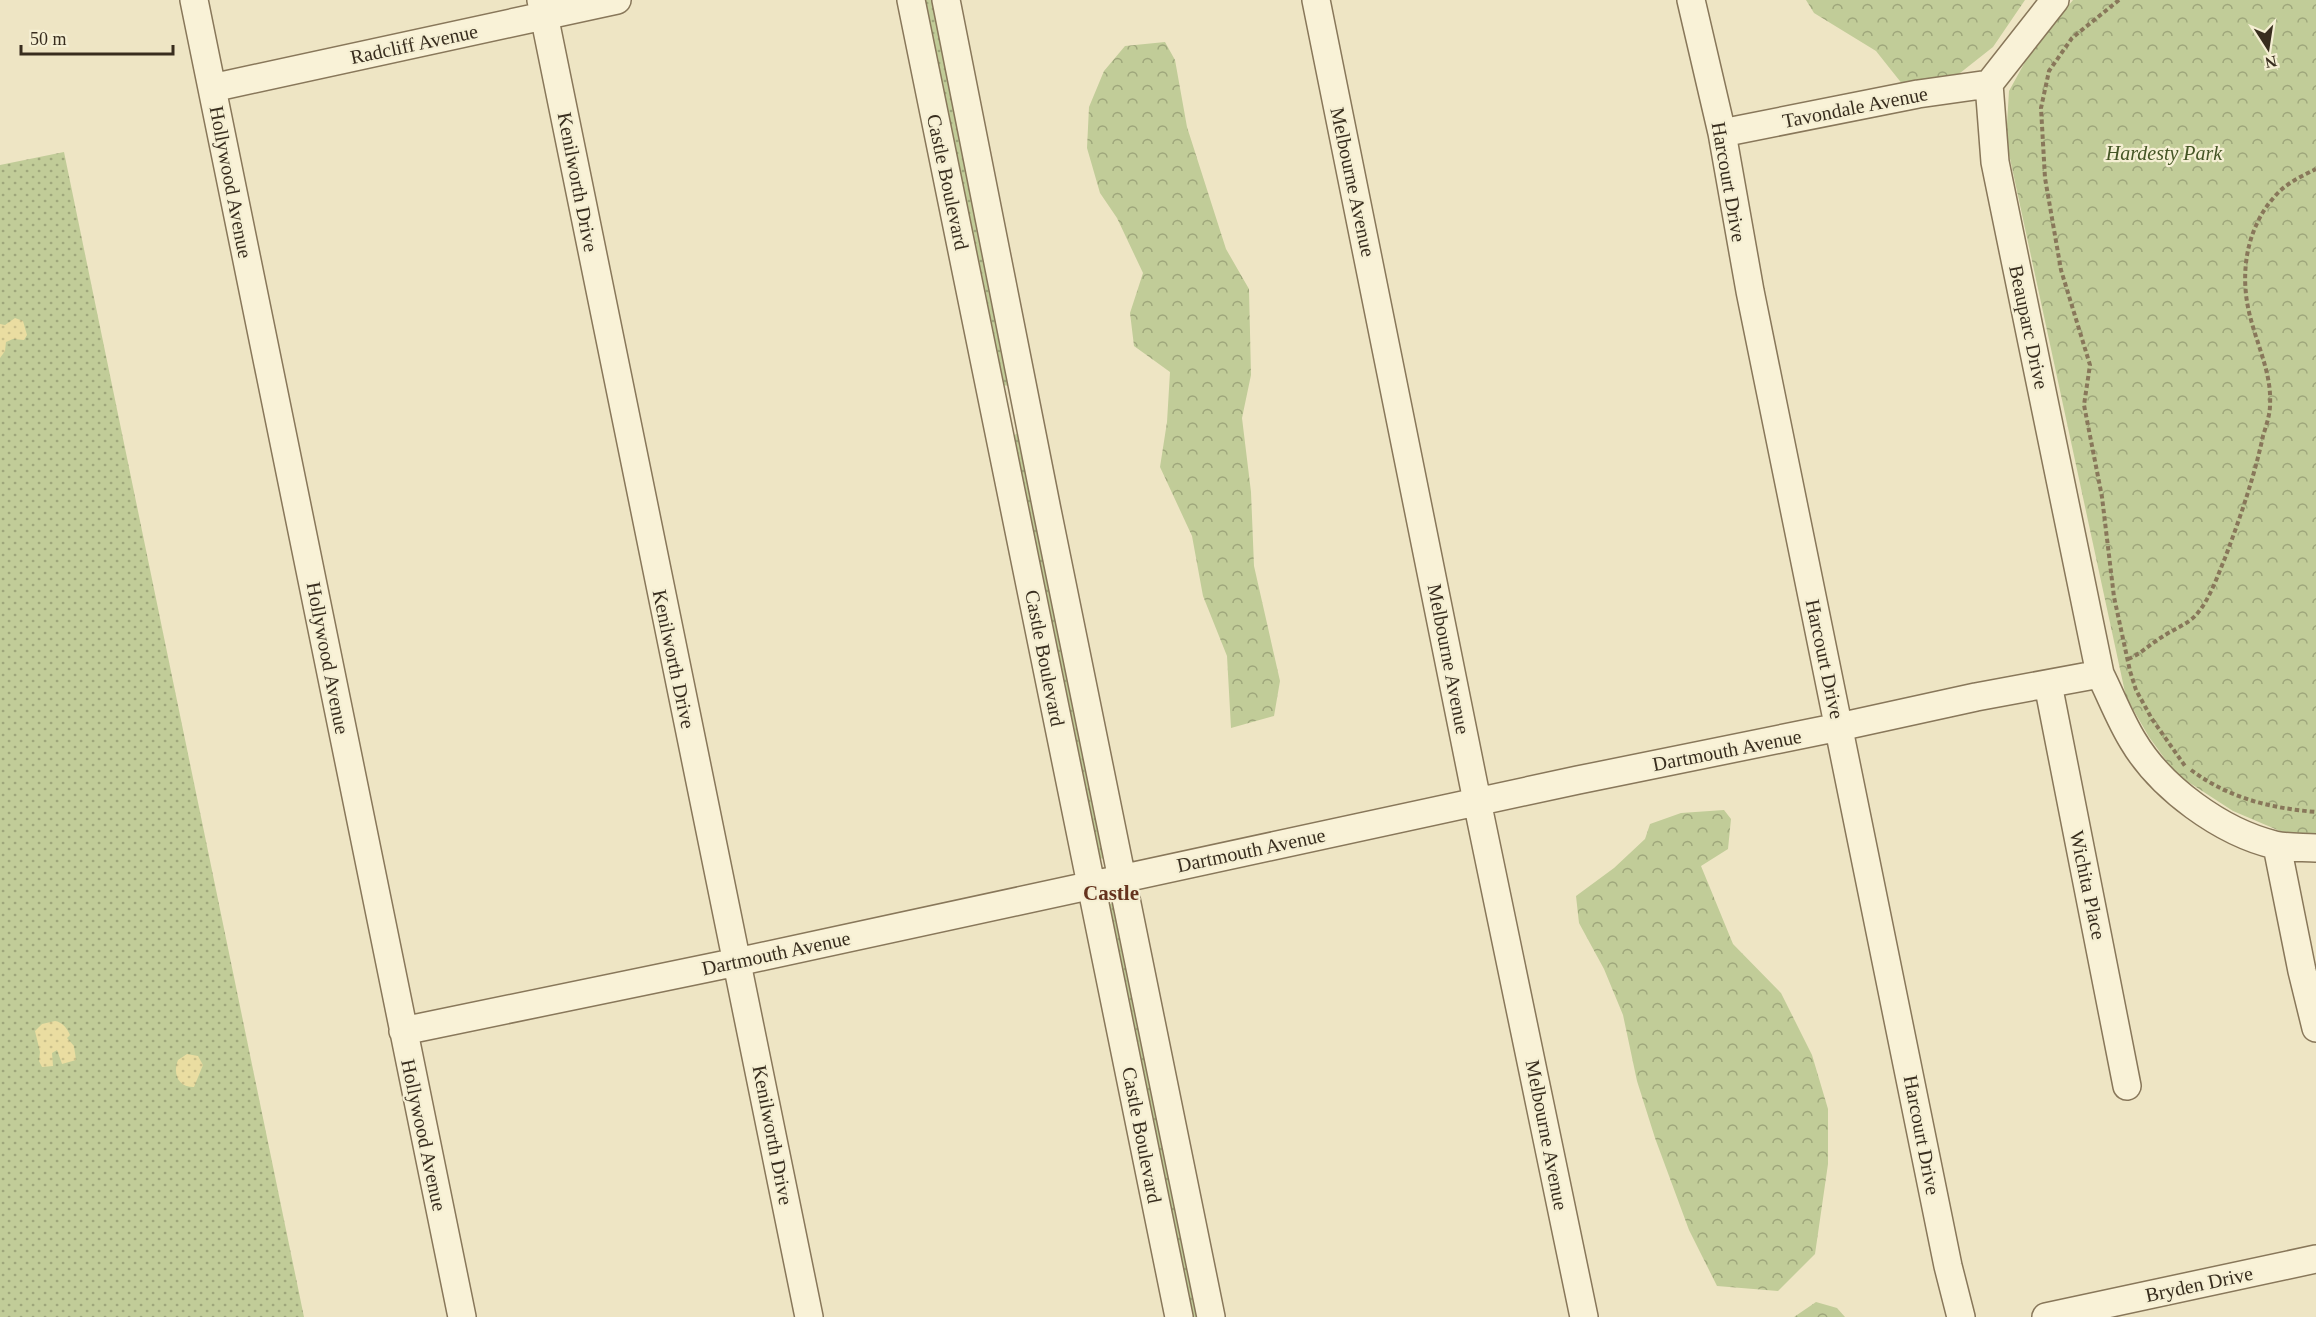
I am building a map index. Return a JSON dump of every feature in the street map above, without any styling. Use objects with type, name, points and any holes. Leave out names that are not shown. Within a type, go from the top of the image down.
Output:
[{"type":"street","name":"Hollywood Avenue","points":[[194,0],[462,1317]]},
{"type":"street","name":"Radcliff Avenue","points":[[212,88],[543,8],[617,0]]},
{"type":"street","name":"Castle Boulevard","points":[[911,0],[1179,1317]]},
{"type":"street","name":"Castle Boulevard","points":[[946,0],[1211,1317]]},
{"type":"street","name":"Melbourne Avenue","points":[[1316,0],[1477,801],[1584,1317]]},
{"type":"street","name":"Harcourt Drive","points":[[1690,0],[1722,133],[1750,291],[1948,1266],[1961,1317]]},
{"type":"street","points":[[1989,84],[2055,0]]},
{"type":"street","name":"Kenilworth Drive","points":[[543,8],[809,1317]]},
{"type":"street","name":"Tavondale Avenue","points":[[1722,133],[1918,94],[1989,84]]},
{"type":"street","name":"Beauparc Drive","points":[[1989,84],[1995,162],[2100,674],[2132,740],[2178,793],[2215,820],[2250,837],[2277,846],[2316,848]]},
{"type":"street","points":[[996,415],[1027,408]]},
{"type":"street","name":"Dartmouth Avenue","points":[[403,1031],[737,962],[1477,801],[1976,697],[2100,674]]},
{"type":"street","name":"Wichita Place","points":[[2048,684],[2127,1086]]},
{"type":"street","points":[[2277,846],[2316,1028]]},
{"type":"street","name":"Bryden Drive","points":[[2046,1317],[2316,1259]]},
{"type":"path","points":[[2119,0],[2072,38],[2060,53],[2049,71],[2041,108],[2048,202],[2061,270],[2090,365],[2084,405],[2102,497],[2114,597],[2128,659],[2136,690],[2152,719],[2186,767],[2207,782],[2232,795],[2264,804],[2316,812]]},
{"type":"path","points":[[2128,659],[2138,655],[2158,639],[2196,616],[2213,589],[2233,538],[2257,464],[2270,405],[2268,380],[2249,312],[2245,288],[2245,268],[2250,244],[2256,222],[2270,202],[2282,189],[2316,169]]},
{"type":"green space","points":[[921,0],[939,0],[1009,386],[1002,385]]},
{"type":"green space","points":[[1806,0],[2025,0],[1993,47],[1955,77],[1907,90],[1876,51],[1814,13]]},
{"type":"green space","name":"Hardesty Park","points":[[2073,0],[2316,0],[2316,835],[2287,834],[2233,811],[2176,774],[2149,737],[2126,697],[2006,140],[2009,91],[2031,51]]},
{"type":"green space","points":[[1165,42],[1175,60],[1187,127],[1226,249],[1249,289],[1251,375],[1242,418],[1251,492],[1254,566],[1280,681],[1274,716],[1231,728],[1227,656],[1203,596],[1192,536],[1160,467],[1167,422],[1170,372],[1134,346],[1130,313],[1143,273],[1117,218],[1100,193],[1087,148],[1089,107],[1104,71],[1125,46]]},
{"type":"green space","points":[[64,152],[304,1317],[0,1317],[0,165]]},
{"type":"green space","points":[[1020,432],[1105,859],[1098,858],[1011,437]]},
{"type":"green space","points":[[1724,810],[1731,819],[1728,849],[1701,866],[1733,944],[1781,993],[1812,1055],[1828,1109],[1828,1164],[1815,1254],[1778,1291],[1717,1286],[1689,1230],[1655,1138],[1637,1081],[1623,1015],[1604,969],[1579,923],[1576,896],[1614,868],[1645,839],[1650,824],[1681,813]]},
{"type":"green space","points":[[1117,903],[1204,1317],[1189,1317],[1106,906]]},
{"type":"green space","points":[[1816,1302],[1837,1308],[1845,1317],[1794,1317]]},
{"type":"sand","points":[[15,318],[23,321],[27,335],[24,340],[13,339],[6,342],[5,351],[0,358],[0,324],[5,325]]},
{"type":"sand","points":[[55,1021],[62,1024],[69,1032],[70,1035],[67,1038],[74,1046],[76,1060],[62,1064],[57,1050],[52,1053],[53,1066],[42,1067],[35,1031],[42,1024]]},
{"type":"sand","points":[[187,1054],[198,1056],[203,1065],[194,1087],[184,1085],[176,1074],[178,1060]]},
{"type":"district","name":"Castle","points":[[1111,893]]}]
